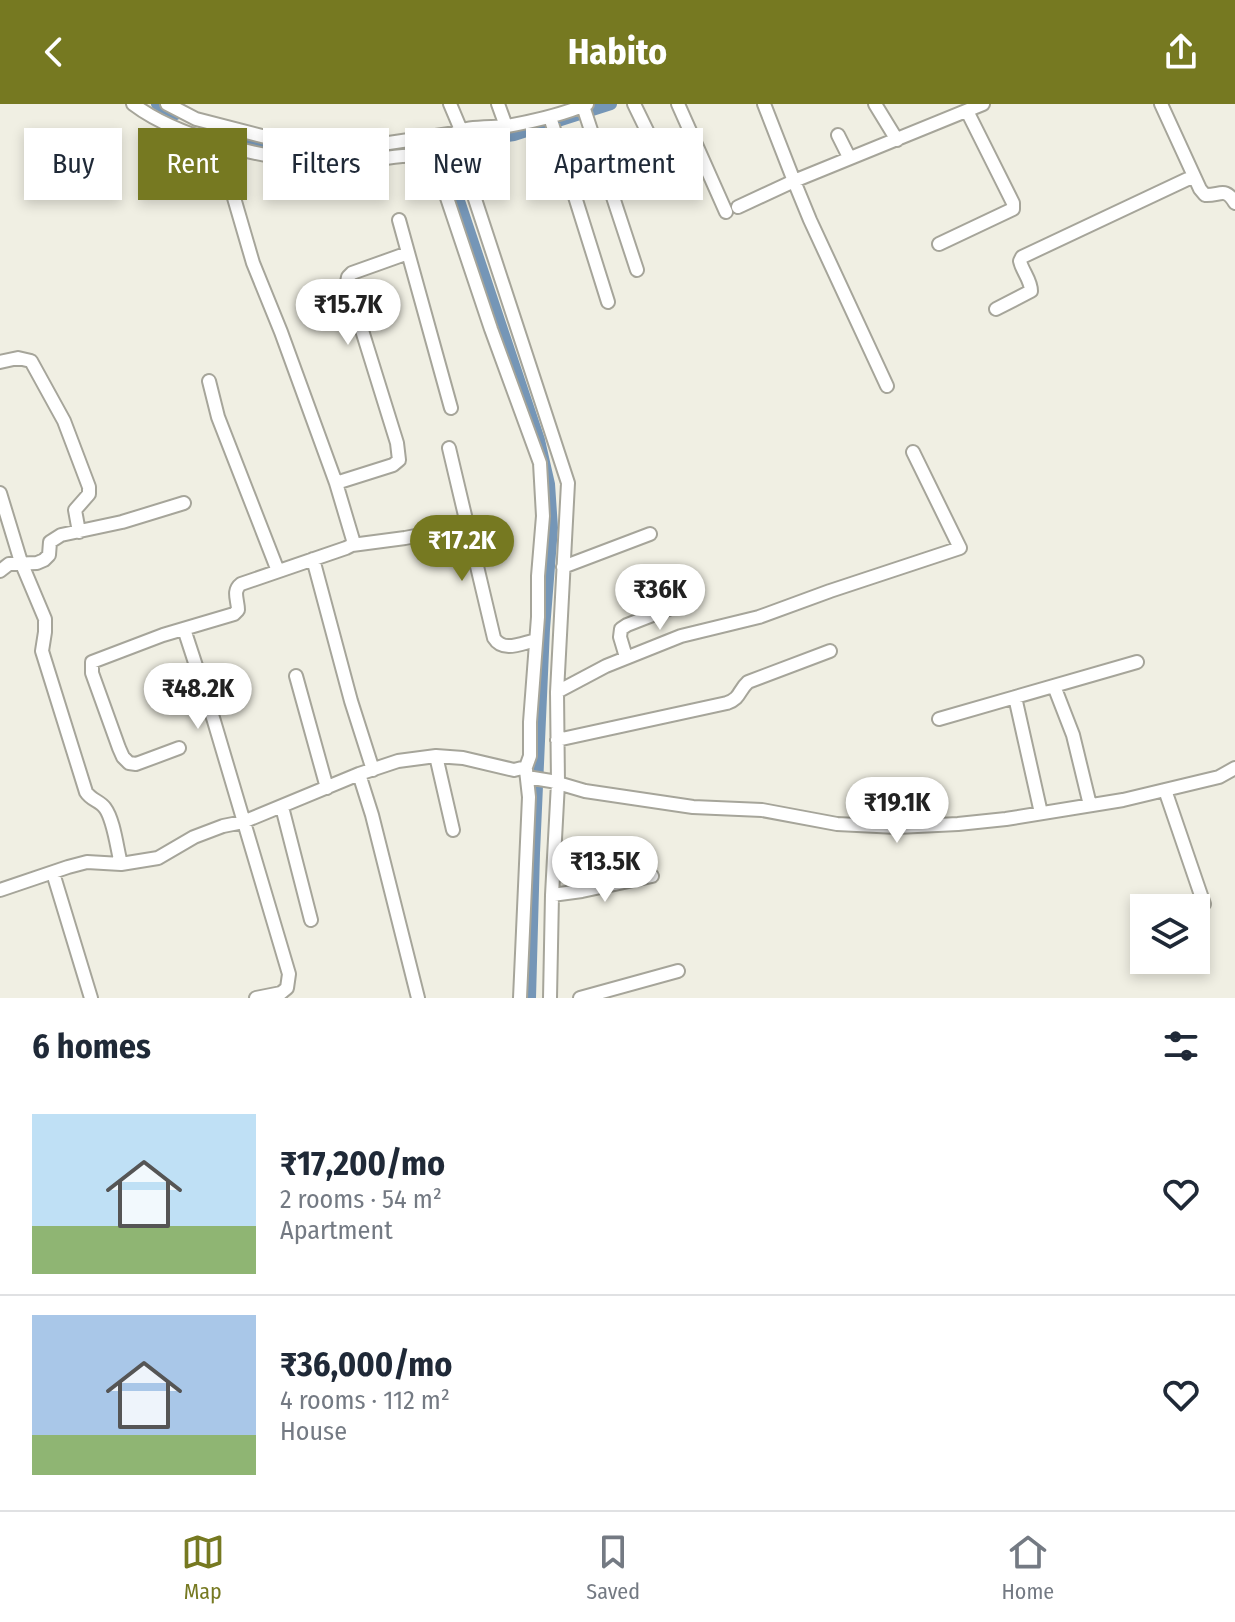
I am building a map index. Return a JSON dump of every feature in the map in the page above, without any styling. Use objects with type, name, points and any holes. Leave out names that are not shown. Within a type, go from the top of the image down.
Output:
[{"type":"street","points":[[133,104],[158,121],[177,128]]},
{"type":"street","points":[[167,104],[196,119],[297,145],[405,142]]},
{"type":"street","points":[[450,104],[454,128]]},
{"type":"street","points":[[498,104],[506,126]]},
{"type":"street","points":[[634,104],[646,128]]},
{"type":"street","points":[[678,104],[732,209],[849,157],[983,104]]},
{"type":"street","points":[[764,104],[810,220],[887,386]]},
{"type":"street","points":[[875,104],[897,140]]},
{"type":"street","points":[[1161,104],[1200,189],[1205,195],[1228,194],[1235,203]]},
{"type":"street","points":[[498,128],[585,110],[637,270]]},
{"type":"street","points":[[939,244],[1013,209],[1013,203],[967,111]]},
{"type":"street","points":[[552,117],[608,302]]},
{"type":"street","points":[[838,135],[849,157]]},
{"type":"street","points":[[247,149],[314,163],[356,163],[389,157],[418,157],[429,159],[436,165],[540,463],[543,516],[530,722],[520,998]]},
{"type":"street","points":[[996,309],[1031,291],[1021,265],[1022,257],[1194,176]]},
{"type":"street","points":[[235,200],[253,263],[336,483],[353,534],[352,545]]},
{"type":"street","points":[[476,200],[568,483],[557,692],[550,998]]},
{"type":"street","points":[[399,220],[451,408]]},
{"type":"street","points":[[336,483],[393,465],[399,460],[397,443],[347,282],[352,273],[408,253]]},
{"type":"street","points":[[0,362],[18,358],[31,361],[58,409],[89,487],[89,494],[75,510],[79,532]]},
{"type":"street","points":[[209,381],[218,417],[278,571]]},
{"type":"street","points":[[449,448],[494,638],[503,646],[536,640]]},
{"type":"street","points":[[557,692],[606,666],[681,636],[759,617],[960,548],[913,452]]},
{"type":"street","points":[[0,493],[21,562],[41,608],[45,632],[42,651],[86,792],[108,812],[121,864]]},
{"type":"street","points":[[0,571],[9,564],[44,560],[49,555],[50,542],[54,538],[184,503]]},
{"type":"street","points":[[179,748],[136,764],[129,763],[119,748],[91,667],[92,662],[234,614],[238,610],[237,588],[249,580],[352,545],[467,526]]},
{"type":"street","points":[[563,567],[650,534]]},
{"type":"street","points":[[313,559],[373,770]]},
{"type":"street","points":[[626,657],[621,629],[686,602]]},
{"type":"street","points":[[184,629],[289,974],[287,988],[281,993],[258,998]]},
{"type":"street","points":[[557,740],[734,701],[748,682],[830,651]]},
{"type":"street","points":[[939,719],[1137,662]]},
{"type":"street","points":[[296,676],[327,788]]},
{"type":"street","points":[[1054,686],[1073,735],[1090,805]]},
{"type":"street","points":[[1015,697],[1041,813]]},
{"type":"street","points":[[436,756],[453,830]]},
{"type":"street","points":[[0,890],[87,862],[121,864],[158,858],[194,837],[243,822],[359,774],[398,761],[436,756],[463,758],[585,791],[677,805],[773,811],[837,824],[897,827],[958,824],[1123,800],[1219,777],[1235,768]]},
{"type":"street","points":[[359,774],[372,815],[415,997]]},
{"type":"street","points":[[1165,790],[1201,894]]},
{"type":"street","points":[[282,807],[311,920]]},
{"type":"street","points":[[53,873],[91,998]]},
{"type":"street","points":[[552,895],[652,876]]},
{"type":"street","points":[[580,998],[678,971]]},
{"type":"street","points":[[287,988],[300,998]]},
{"type":"waterway","points":[[157,104],[176,114]]},
{"type":"waterway","points":[[208,127],[300,152],[393,150],[514,135],[611,104]]},
{"type":"waterway","points":[[459,200],[539,440],[549,484],[552,528],[544,629],[530,998]]}]
